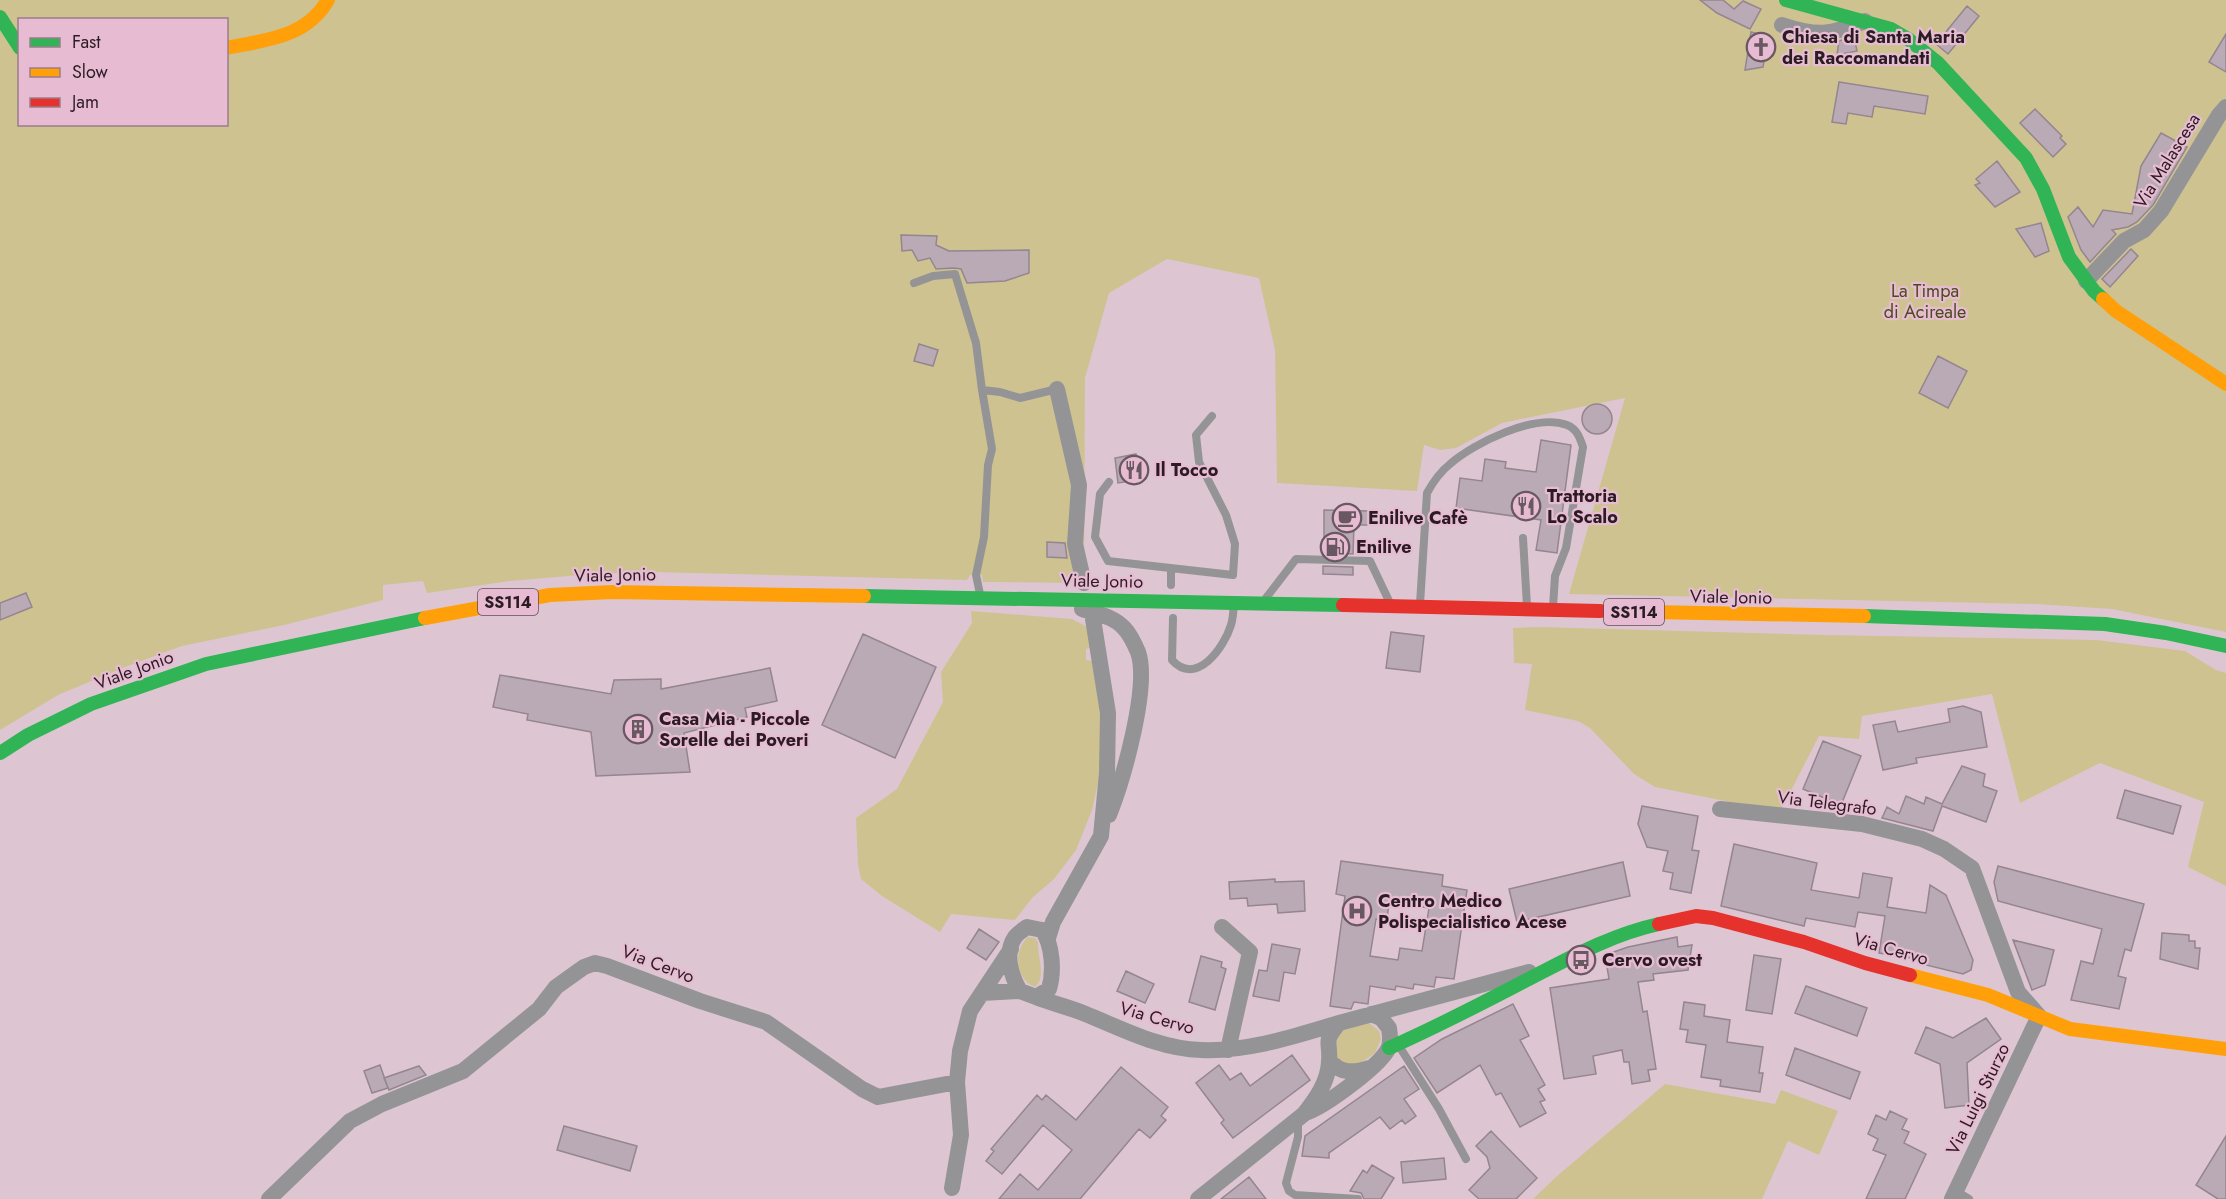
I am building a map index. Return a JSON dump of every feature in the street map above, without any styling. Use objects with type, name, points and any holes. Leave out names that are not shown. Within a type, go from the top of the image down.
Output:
[{"type":"main road","points":[[228,48],[290,33],[314,22],[328,0]]},
{"type":"main road","points":[[1786,0],[1891,29],[1908,39],[1938,63],[2026,158],[2043,189],[2068,257],[2086,281],[2116,311],[2226,384]]},
{"type":"main road","points":[[0,17],[18,45]]},
{"type":"main road","name":"Viale Jonio","points":[[0,753],[28,735],[91,705],[206,664],[456,612],[550,595],[612,592],[1041,598],[2023,620],[2105,624],[2166,633],[2226,646]]},
{"type":"main road","name":"Via Cervo","points":[[1393,1046],[1442,1024],[1592,946],[1634,930],[1696,916],[1713,918],[1804,942],[1865,963],[1988,995],[2070,1029],[2226,1049]]},
{"type":"street","points":[[1782,25],[1804,33],[1823,34],[1839,31],[1864,21]]},
{"type":"street","name":"Via Malascesa","points":[[2086,281],[2124,241],[2145,230],[2162,211],[2201,144],[2226,107]]},
{"type":"street","points":[[1057,389],[1079,485],[1075,544],[1084,583]]},
{"type":"street","points":[[1041,598],[1108,617],[1124,628],[1138,652],[1141,679],[1130,749],[1115,799],[1101,836],[1069,891],[1053,922],[1048,938],[1053,976],[1062,994],[1083,1013]]},
{"type":"street","points":[[1093,620],[1108,713],[1107,773],[1101,836]]},
{"type":"street","name":"Via Telegrafo","points":[[1720,809],[1862,824],[1922,839],[1944,849],[1972,868],[2018,992],[2039,1016]]},
{"type":"street","points":[[952,1188],[961,1135],[957,1082],[960,1051],[970,1011],[1011,949],[1015,937],[1069,891]]},
{"type":"street","points":[[1027,927],[1042,930],[1048,938]]},
{"type":"street","points":[[1222,927],[1250,952],[1228,1050]]},
{"type":"street","points":[[1011,949],[1012,977],[1020,991]]},
{"type":"street","name":"Via Cervo","points":[[269,1199],[350,1121],[382,1104],[464,1071],[539,1009],[556,987],[584,967],[595,963],[766,1022],[803,1049],[878,1097],[957,1082]]},
{"type":"street","points":[[1198,1199],[1301,1116],[1315,1100],[1324,1082],[1329,1057],[1327,1043],[1339,1023],[1550,966]]},
{"type":"street","points":[[1036,997],[1049,989],[1053,976]]},
{"type":"street","points":[[982,993],[1020,991],[1083,1013]]},
{"type":"street","name":"Via Cervo","points":[[1083,1013],[1129,1034],[1167,1045],[1199,1050],[1228,1050],[1293,1037],[1339,1023]]},
{"type":"street","points":[[1301,1116],[1322,1107],[1381,1059],[1393,1046],[1389,1028],[1380,1018],[1371,1014]]},
{"type":"street","name":"Via Luigi Sturzo","points":[[1959,1196],[2039,1016]]},
{"type":"street","points":[[1293,1037],[1315,1046],[1342,1070],[1351,1072],[1371,1067]]},
{"type":"lane","points":[[914,283],[933,276],[955,274],[976,343],[992,449],[988,465],[984,537],[976,575],[981,597]]},
{"type":"lane","points":[[982,390],[1020,398],[1057,389]]},
{"type":"lane","points":[[1109,482],[1100,494],[1095,537],[1108,561],[1233,575],[1234,544],[1226,515],[1199,462],[1196,435],[1212,416]]},
{"type":"lane","points":[[1420,607],[1427,493],[1433,482],[1451,463],[1486,442],[1525,425],[1556,423],[1569,426],[1579,435],[1583,447],[1566,548],[1555,576],[1552,610]]},
{"type":"lane","points":[[1523,538],[1527,610]]},
{"type":"lane","points":[[1262,603],[1296,559],[1370,561],[1392,606]]},
{"type":"lane","points":[[1171,568],[1171,585]]},
{"type":"lane","points":[[1173,618],[1172,660],[1178,667],[1187,670],[1198,667],[1213,658],[1232,622],[1234,602]]},
{"type":"lane","points":[[1393,1046],[1439,1109],[1466,1159]]},
{"type":"lane","points":[[1301,1116],[1286,1183],[1289,1191],[1295,1195],[1358,1199]]},
{"type":"green space","name":"La Timpa di Acireale","points":[[0,0],[2226,0],[2226,632],[2112,609],[2036,604],[1569,594],[1625,398],[1502,423],[1456,448],[1440,450],[1424,445],[1417,491],[1277,483],[1275,350],[1259,278],[1167,259],[1109,293],[1085,378],[1084,583],[983,582],[982,575],[970,575],[967,580],[651,572],[510,581],[427,593],[423,581],[383,585],[383,600],[284,625],[182,646],[58,695],[0,730]]},
{"type":"green space","points":[[971,611],[1072,619],[1089,628],[1094,647],[1086,649],[1086,660],[1098,662],[1102,740],[1099,779],[1092,810],[1076,850],[1054,879],[1032,898],[1015,920],[951,914],[940,932],[882,896],[861,879],[858,865],[856,818],[897,789],[943,702],[941,672],[972,623]]},
{"type":"green space","points":[[1513,628],[2096,640],[2185,651],[2216,670],[2226,673],[2226,886],[2188,867],[2204,802],[2100,763],[2020,803],[1992,694],[1862,716],[1859,739],[1819,736],[1780,812],[1655,787],[1634,774],[1590,728],[1578,721],[1525,710],[1532,664],[1514,663]]},
{"type":"green space","points":[[1028,937],[1035,938],[1038,942],[1041,972],[1039,983],[1035,987],[1023,978],[1018,964],[1020,949]]},
{"type":"green space","points":[[1368,1022],[1379,1031],[1381,1039],[1375,1053],[1359,1064],[1351,1065],[1338,1059],[1335,1049],[1343,1030]]},
{"type":"green space","points":[[1665,1084],[1775,1104],[1781,1090],[1838,1111],[1819,1155],[1788,1141],[1762,1199],[1533,1199]]},
{"type":"building","points":[[1700,0],[1723,0],[1734,9],[1743,1],[1761,9],[1750,29],[1717,13]]},
{"type":"building","points":[[1967,6],[1979,16],[1948,54],[1936,44]]},
{"type":"building","name":"Chiesa di Santa Maria dei Raccomandati","points":[[1751,32],[1768,36],[1763,67],[1745,70]]},
{"type":"building","points":[[2226,34],[2226,72],[2209,62]]},
{"type":"building","points":[[1854,36],[1857,51],[1837,55],[1839,41]]},
{"type":"building","points":[[1839,82],[1928,96],[1925,114],[1874,106],[1872,117],[1848,113],[1846,124],[1832,122]]},
{"type":"building","points":[[2035,109],[2062,136],[2060,138],[2066,144],[2053,157],[2020,123]]},
{"type":"building","points":[[2161,133],[2187,147],[2153,205],[2137,222],[2128,227],[2112,230],[2116,234],[2090,262],[2081,250],[2068,217],[2078,207],[2093,227],[2103,210],[2132,214],[2141,166]]},
{"type":"building","points":[[1997,161],[2020,192],[1995,207],[1975,185],[1980,183],[1976,179]]},
{"type":"building","points":[[2041,223],[2049,251],[2035,257],[2016,229]]},
{"type":"building","points":[[901,235],[937,236],[936,245],[949,251],[1029,250],[1029,273],[1005,281],[967,283],[961,269],[936,269],[930,258],[918,261],[912,250],[902,251]]},
{"type":"building","points":[[2131,249],[2138,256],[2110,287],[2102,279]]},
{"type":"building","points":[[919,344],[938,350],[933,366],[914,361]]},
{"type":"building","points":[[1938,356],[1967,371],[1948,408],[1919,393]]},
{"type":"building","points":[[1597,404],[1603,405],[1611,413],[1611,425],[1603,433],[1597,434],[1591,433],[1583,425],[1582,419],[1583,413],[1591,405]]},
{"type":"building","points":[[1541,440],[1571,445],[1557,553],[1536,550],[1541,520],[1456,508],[1460,478],[1482,481],[1485,459],[1506,462],[1505,468],[1536,472]]},
{"type":"building","points":[[1136,454],[1138,466],[1142,465],[1145,479],[1118,483],[1115,458]]},
{"type":"building","points":[[1324,510],[1369,511],[1369,525],[1354,525],[1353,554],[1324,553]]},
{"type":"building","points":[[1047,542],[1065,543],[1067,558],[1047,557]]},
{"type":"building","points":[[1323,566],[1353,567],[1353,575],[1323,574]]},
{"type":"building","points":[[26,593],[32,607],[0,620],[0,603]]},
{"type":"building","points":[[1391,632],[1424,636],[1420,672],[1386,668]]},
{"type":"building","points":[[863,634],[936,667],[895,758],[822,725]]},
{"type":"building","name":"Casa Mia - Piccole Sorelle dei Poveri","points":[[770,668],[777,701],[745,708],[747,717],[684,733],[690,772],[596,776],[591,732],[527,720],[528,714],[493,707],[500,675],[611,694],[614,680],[661,679],[661,689]]},
{"type":"building","points":[[1963,706],[1981,712],[1987,747],[1916,758],[1917,763],[1883,770],[1873,725],[1895,721],[1898,732],[1950,722],[1948,709]]},
{"type":"building","points":[[1823,741],[1861,756],[1841,805],[1803,789]]},
{"type":"building","points":[[1962,766],[1985,774],[1983,786],[1997,791],[1986,822],[1942,806],[1933,831],[1882,818],[1887,807],[1899,814],[1906,796],[1924,804],[1926,797],[1942,804]]},
{"type":"building","points":[[2125,790],[2181,806],[2173,834],[2117,818]]},
{"type":"building","points":[[1642,806],[1698,816],[1692,850],[1699,851],[1691,893],[1670,889],[1673,873],[1663,871],[1668,851],[1647,847],[1638,824]]},
{"type":"building","points":[[1734,844],[1817,863],[1811,890],[1859,898],[1863,873],[1892,878],[1887,907],[1926,913],[1930,885],[1946,895],[1973,960],[1971,970],[1963,974],[1918,963],[1919,959],[1879,953],[1885,916],[1858,912],[1855,927],[1806,918],[1804,926],[1721,906]]},
{"type":"building","points":[[1341,861],[1443,875],[1442,886],[1467,890],[1454,979],[1436,977],[1434,987],[1414,984],[1413,989],[1396,986],[1395,990],[1370,986],[1368,1004],[1354,1002],[1351,1009],[1330,1006],[1345,896],[1336,894]],"holes":[[[1389,902],[1429,908],[1422,951],[1400,948],[1398,960],[1370,956],[1376,919],[1387,921]]]},
{"type":"building","points":[[1623,862],[1630,896],[1517,922],[1509,889]]},
{"type":"building","points":[[1998,866],[2144,904],[2131,951],[2125,949],[2118,976],[2126,978],[2119,1009],[2071,1000],[2081,961],[2093,964],[2102,929],[1998,901],[1994,882]]},
{"type":"building","points":[[1275,879],[1275,882],[1304,881],[1305,911],[1278,913],[1277,904],[1248,906],[1247,898],[1230,899],[1229,882]]},
{"type":"building","points":[[979,929],[999,942],[986,960],[967,948]]},
{"type":"building","points":[[2162,933],[2189,935],[2189,941],[2195,941],[2195,948],[2200,948],[2198,969],[2160,959]]},
{"type":"building","points":[[1677,937],[1678,947],[1692,945],[1688,970],[1653,974],[1654,980],[1638,982],[1643,1012],[1647,1011],[1656,1069],[1648,1070],[1650,1081],[1632,1084],[1629,1062],[1624,1062],[1622,1050],[1593,1056],[1596,1074],[1564,1079],[1550,988],[1609,979],[1605,955],[1628,947]]},
{"type":"building","points":[[2013,940],[2054,950],[2045,985],[2032,990]]},
{"type":"building","points":[[1272,944],[1300,949],[1295,974],[1284,972],[1279,1001],[1253,996],[1259,970],[1267,971]]},
{"type":"building","points":[[1754,955],[1781,959],[1772,1014],[1746,1010]]},
{"type":"building","points":[[1201,956],[1222,962],[1221,967],[1226,969],[1215,1010],[1189,1002]]},
{"type":"building","points":[[1126,971],[1154,984],[1145,1003],[1117,991]]},
{"type":"building","points":[[1806,986],[1867,1008],[1857,1036],[1795,1013]]},
{"type":"building","points":[[1684,1002],[1705,1005],[1704,1016],[1730,1020],[1727,1042],[1763,1047],[1759,1073],[1763,1073],[1760,1092],[1720,1086],[1721,1080],[1701,1077],[1706,1045],[1686,1042],[1688,1030],[1680,1029]]},
{"type":"building","points":[[1513,1004],[1529,1036],[1520,1040],[1545,1085],[1538,1089],[1545,1100],[1540,1102],[1546,1113],[1520,1127],[1501,1093],[1496,1095],[1480,1065],[1437,1093],[1414,1058],[1442,1039]]},
{"type":"building","points":[[1986,1018],[2001,1039],[1967,1063],[1969,1105],[1945,1108],[1940,1064],[1915,1053],[1926,1027],[1953,1038]]},
{"type":"building","points":[[1795,1048],[1860,1072],[1850,1099],[1786,1075]]},
{"type":"building","points":[[1292,1055],[1310,1080],[1233,1138],[1221,1123],[1224,1120],[1196,1083],[1219,1065],[1230,1080],[1241,1073],[1250,1086]]},
{"type":"building","points":[[380,1065],[388,1088],[372,1093],[364,1071]]},
{"type":"building","points":[[419,1066],[426,1075],[389,1090],[384,1078]]},
{"type":"building","points":[[1404,1066],[1419,1089],[1404,1099],[1416,1116],[1405,1124],[1402,1120],[1390,1129],[1380,1117],[1329,1153],[1329,1158],[1302,1156],[1305,1136]]},
{"type":"building","points":[[1121,1067],[1168,1107],[1161,1116],[1166,1120],[1150,1138],[1139,1129],[1080,1199],[999,1199],[1020,1174],[1038,1190],[1072,1150],[1043,1125],[1002,1174],[986,1161],[994,1151],[991,1149],[1037,1095],[1042,1100],[1046,1095],[1076,1120]]},
{"type":"building","points":[[1890,1111],[1907,1119],[1902,1129],[1909,1132],[1904,1143],[1926,1154],[1905,1199],[1866,1199],[1886,1155],[1873,1150],[1878,1139],[1868,1134],[1876,1115],[1886,1120]]},
{"type":"building","points":[[564,1126],[637,1146],[630,1171],[557,1150]]},
{"type":"building","points":[[1491,1131],[1537,1178],[1516,1199],[1479,1199],[1469,1190],[1490,1168],[1487,1157],[1476,1146]]},
{"type":"building","points":[[2226,1136],[2226,1199],[2218,1199],[2196,1185]]},
{"type":"building","points":[[1444,1158],[1446,1179],[1403,1183],[1401,1162]]},
{"type":"building","points":[[1372,1165],[1394,1178],[1381,1199],[1364,1199],[1361,1193],[1350,1191],[1363,1170],[1367,1173]]},
{"type":"building","points":[[1249,1177],[1266,1199],[1221,1199]]},
{"type":"traffic: fast","points":[[1786,0],[1891,29],[1908,39],[1938,63],[2026,158],[2043,189],[2069,257],[2094,291],[2103,299]]},
{"type":"traffic: fast","points":[[0,17],[18,45]]},
{"type":"traffic: fast","points":[[864,596],[1343,605]]},
{"type":"traffic: fast","points":[[1864,616],[2105,624],[2166,633],[2226,646]]},
{"type":"traffic: fast","points":[[0,753],[28,735],[91,704],[206,664],[425,618]]},
{"type":"traffic: fast","points":[[1389,1048],[1588,949],[1659,924]]},
{"type":"traffic: slow","points":[[228,48],[270,39],[296,30],[319,13],[328,0]]},
{"type":"traffic: slow","points":[[2103,299],[2116,311],[2226,384]]},
{"type":"traffic: slow","points":[[425,618],[550,595],[612,592],[864,596]]},
{"type":"traffic: slow","points":[[1600,611],[1864,616]]},
{"type":"traffic: slow","points":[[1910,975],[1988,995],[2070,1029],[2226,1049]]},
{"type":"traffic: jam","points":[[1343,605],[1600,611]]},
{"type":"traffic: jam","points":[[1659,924],[1696,916],[1713,918],[1804,942],[1865,963],[1910,975]]},
{"type":"place","name":"Chiesa di Santa Maria dei Raccomandati","points":[[1761,47]]},
{"type":"place","name":"Il Tocco","points":[[1134,470]]},
{"type":"place","name":"Trattoria Lo Scalo","points":[[1526,506]]},
{"type":"place","name":"Enilive Cafè","points":[[1347,518]]},
{"type":"place","name":"Enilive","points":[[1335,547]]},
{"type":"place","name":"Casa Mia - Piccole Sorelle dei Poveri","points":[[638,729]]},
{"type":"place","name":"Centro Medico Polispecialistico Acese","points":[[1357,911]]},
{"type":"place","name":"Cervo ovest","points":[[1581,960]]}]
